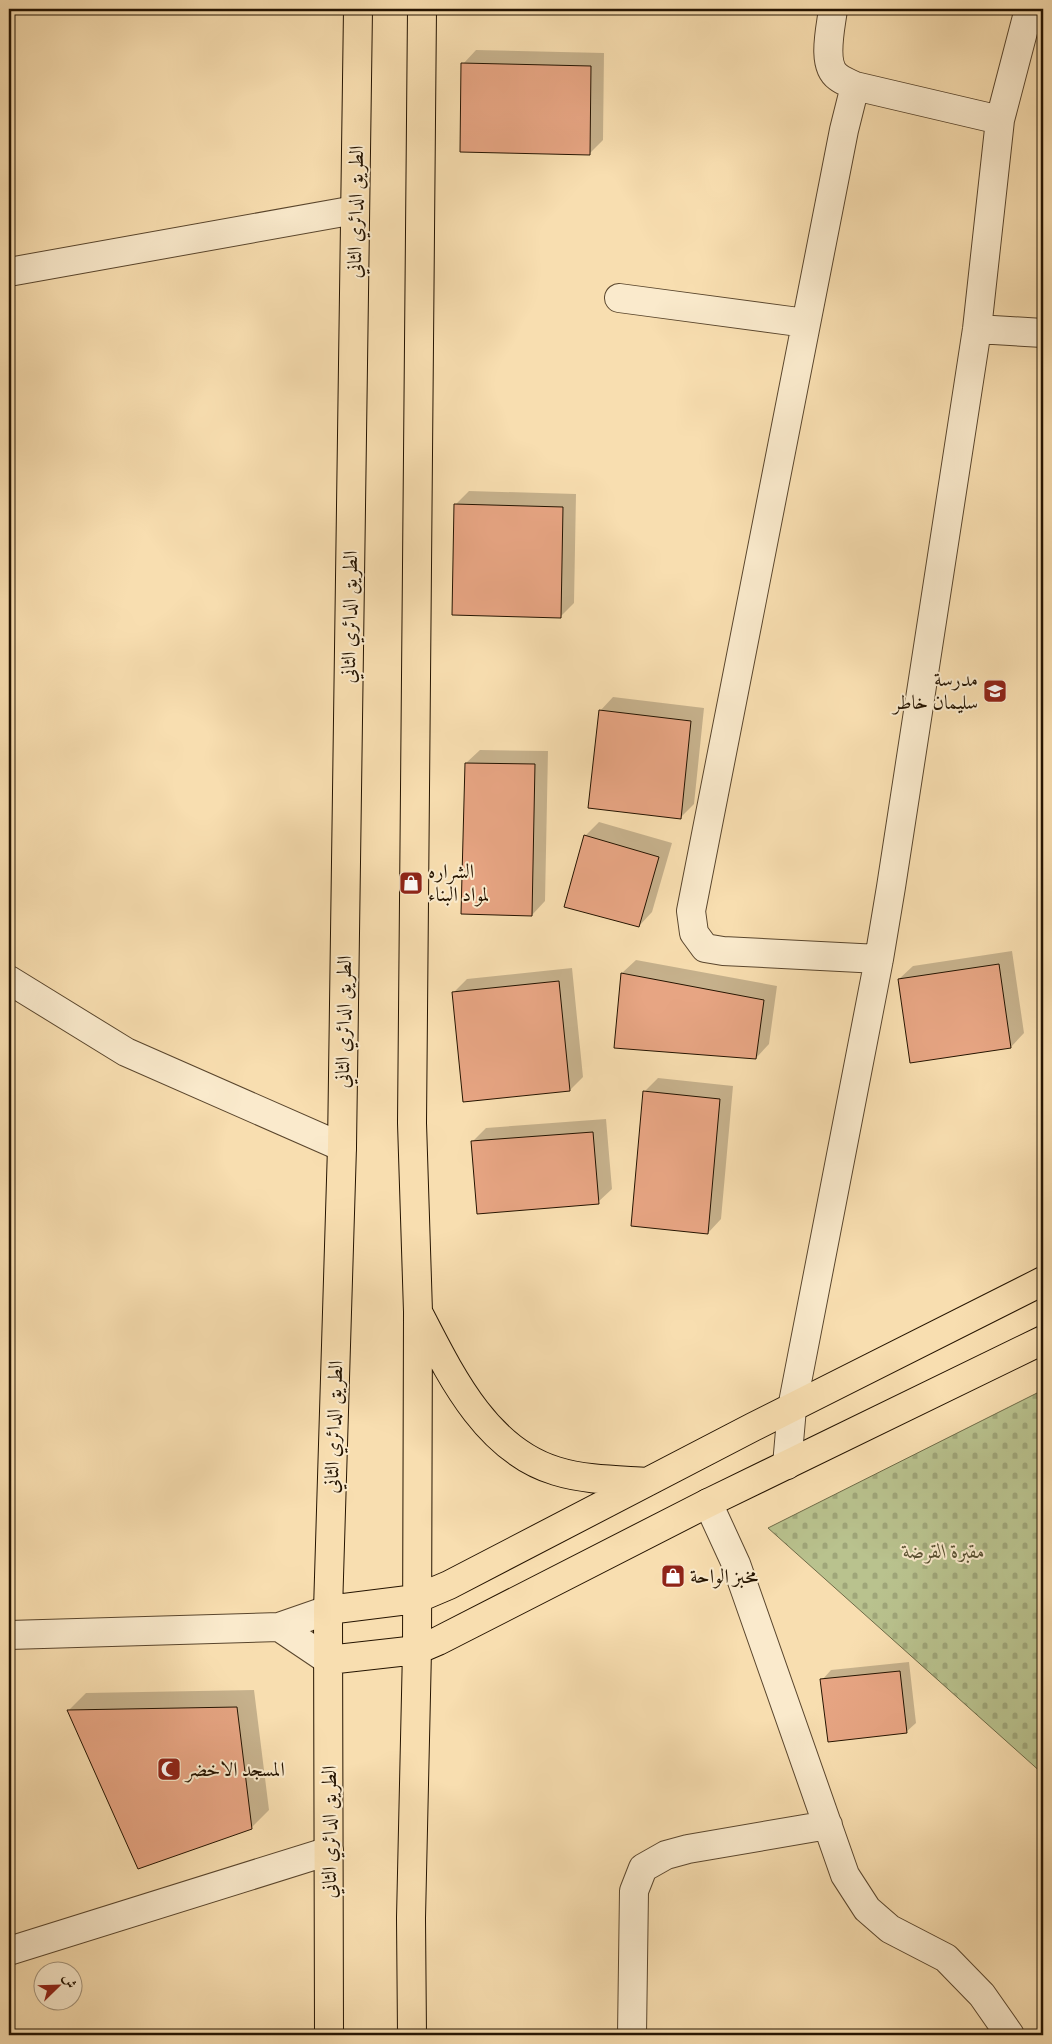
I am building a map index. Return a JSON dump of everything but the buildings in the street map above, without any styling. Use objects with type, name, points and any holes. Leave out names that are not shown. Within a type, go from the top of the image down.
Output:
[{"type":"main road","name":"الطريق الدائري الثاني","points":[[329,2035],[328,1610],[342,1147],[358,9]]},
{"type":"main road","points":[[412,2035],[411,1918],[417,1650],[418,1312],[412,1123],[422,9]]},
{"type":"main road","points":[[328,1610],[416,1599],[449,1585],[1043,1281]]},
{"type":"main road","points":[[418,1312],[453,1379],[472,1405],[496,1434],[524,1456],[555,1471],[584,1477],[647,1482]]},
{"type":"main road","points":[[328,1660],[417,1650],[438,1641],[708,1503],[1043,1340]]},
{"type":"street","points":[[833,9],[828,57],[830,66],[836,76],[855,86],[1000,120]]},
{"type":"street","points":[[787,1465],[792,1408],[879,960],[976,329],[1000,120],[1032,23]]},
{"type":"street","points":[[855,86],[844,130],[691,911],[694,933],[705,948],[722,951],[879,960]]},
{"type":"street","points":[[9,272],[355,210]]},
{"type":"street","points":[[620,298],[806,323]]},
{"type":"street","points":[[976,329],[1043,333]]},
{"type":"street","points":[[9,980],[126,1052],[342,1147]]},
{"type":"street","points":[[708,1503],[736,1564],[845,1875],[867,1909],[890,1929],[946,1958],[982,1995],[1010,2035]]},
{"type":"street","points":[[9,1635],[279,1627],[328,1610]]},
{"type":"street","points":[[279,1627],[328,1660]]},
{"type":"street","points":[[632,2035],[634,1891],[643,1868],[666,1855],[688,1849],[828,1825]]},
{"type":"street","points":[[9,1951],[329,1851]]},
{"type":"green space","name":"مقبرة القرضة","points":[[1043,1390],[1043,1774],[768,1528]]},
{"type":"place","name":"مدرسة سليمان خاطر","points":[[995,691]]},
{"type":"place","name":"الشراره لمواد البناء","points":[[411,883]]},
{"type":"place","name":"مخبز الواحة","points":[[673,1576]]},
{"type":"place","name":"المسجد الاخضر","points":[[169,1769]]}]
